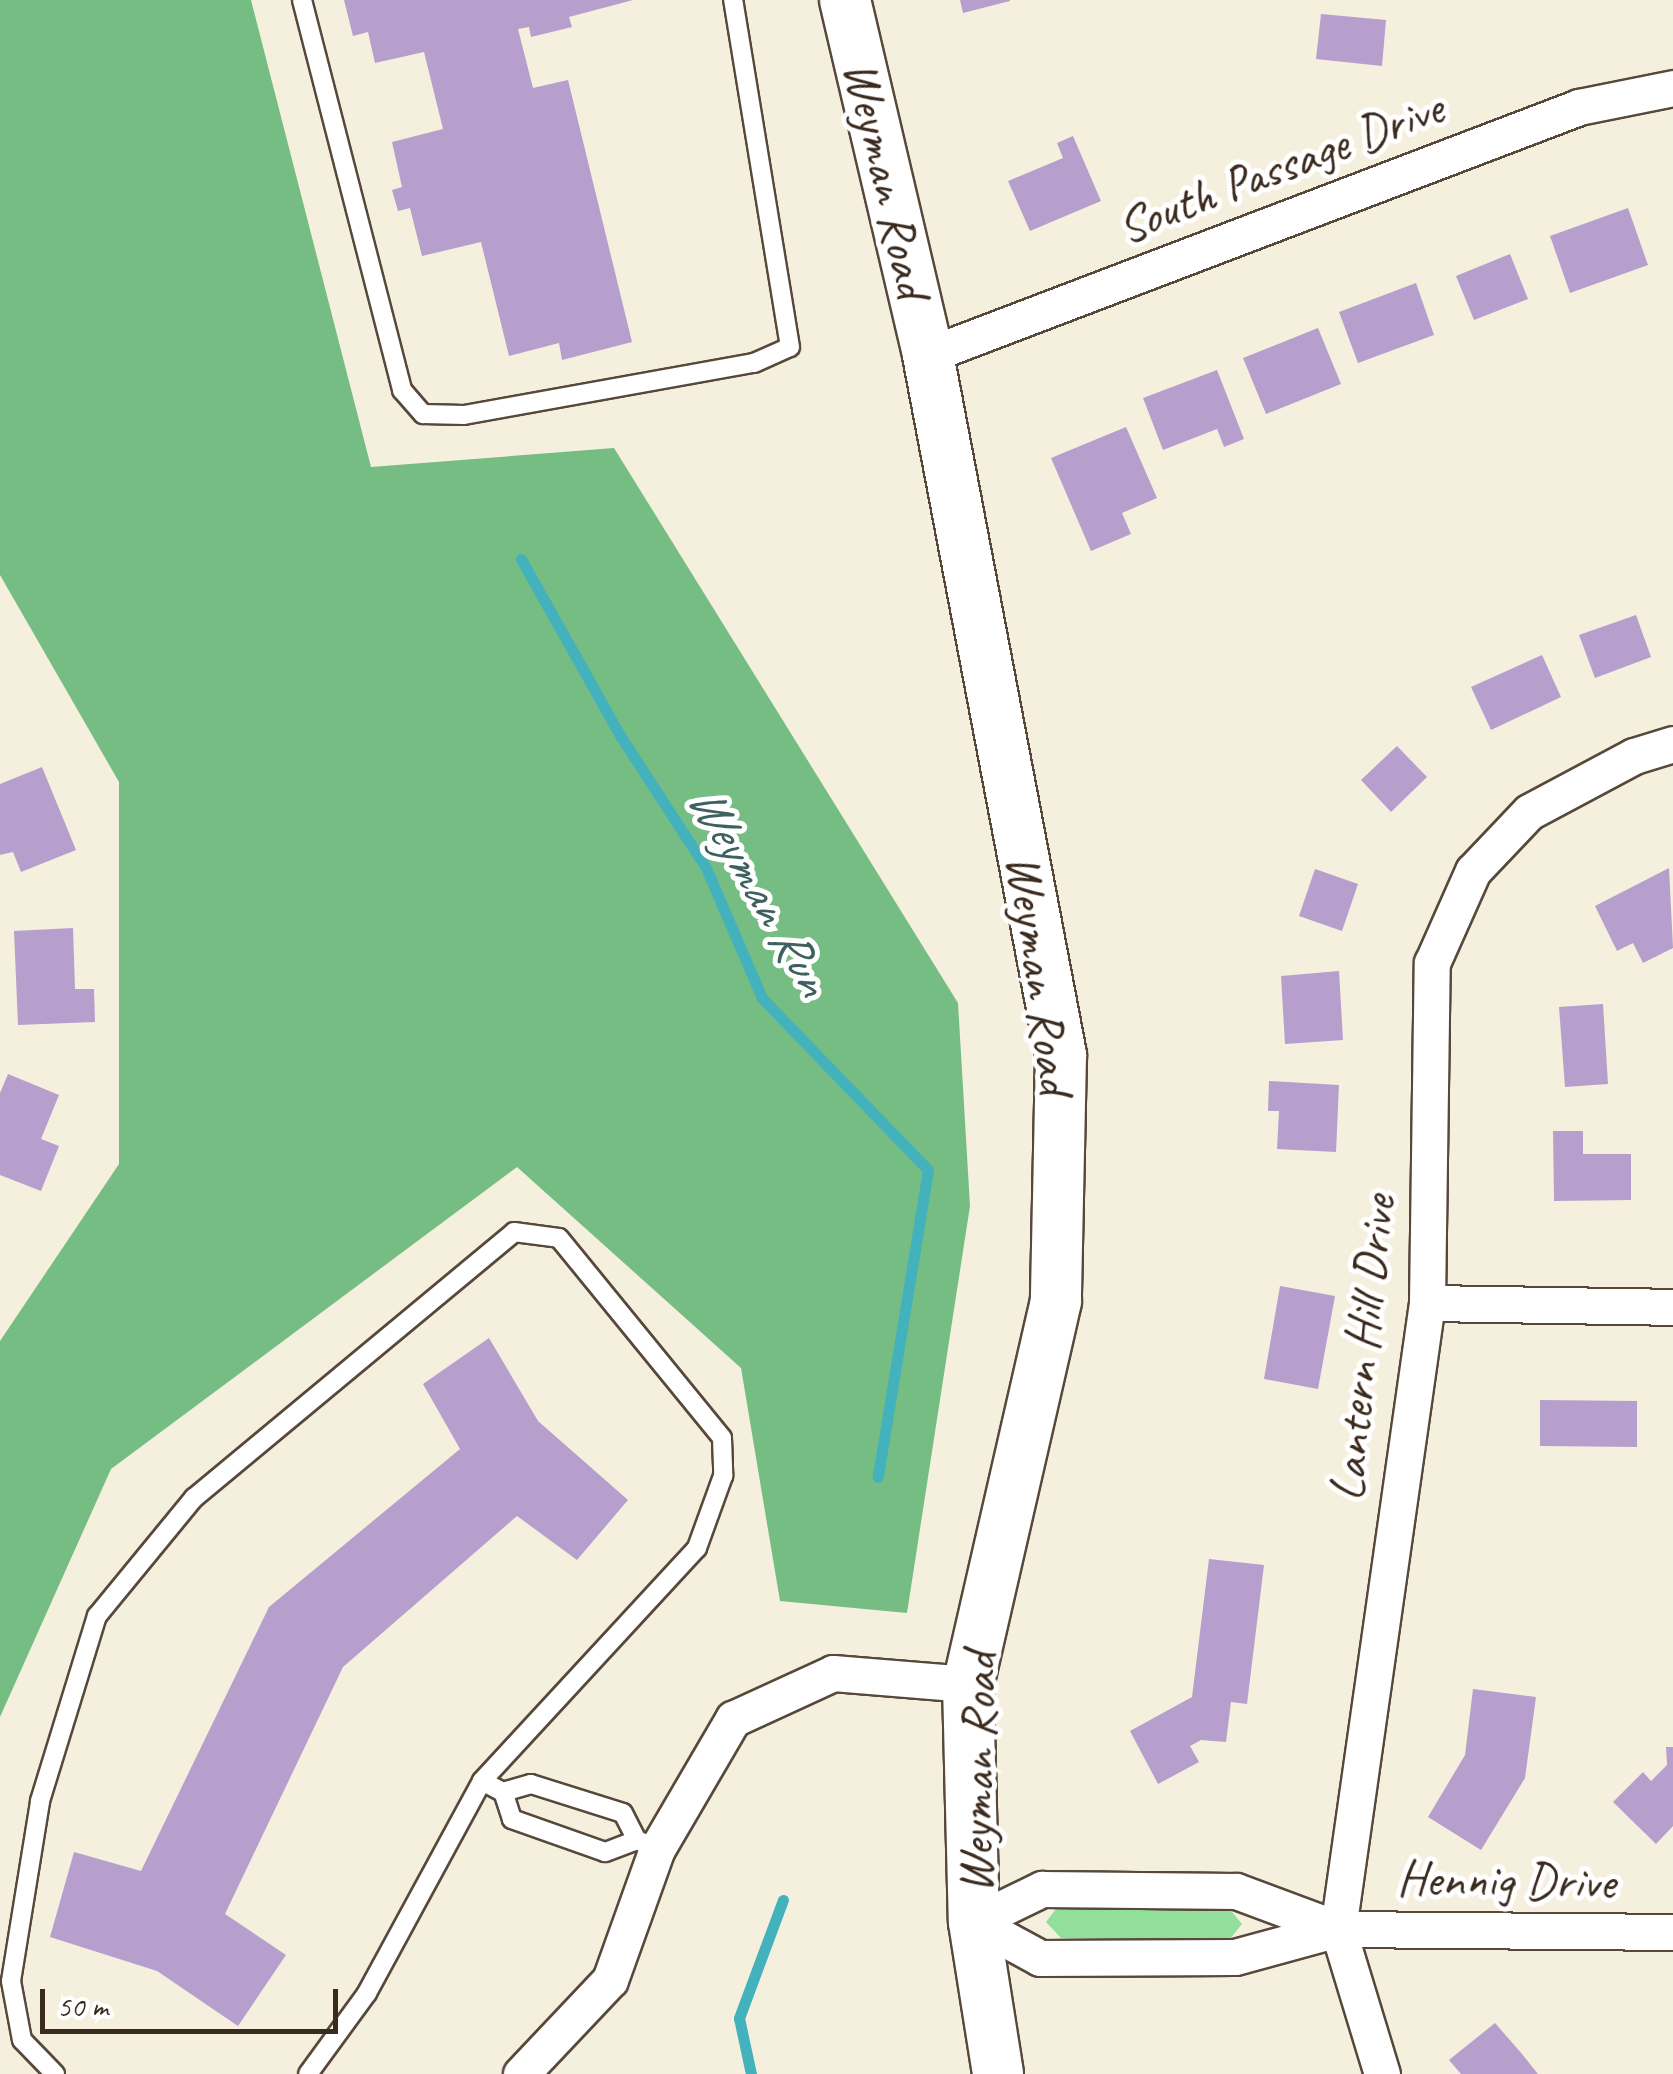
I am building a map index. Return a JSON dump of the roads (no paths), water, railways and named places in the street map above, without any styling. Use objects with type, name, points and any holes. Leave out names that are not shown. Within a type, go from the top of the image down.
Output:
[{"type":"street","name":"Weyman Road","points":[[846,0],[928,355],[1062,1055],[1056,1301],[968,1684],[974,1922],[998,2074]]},
{"type":"street","name":"South Passage Drive","points":[[928,355],[1579,107],[1673,88]]},
{"type":"street","name":"Lantern Hill Drive","points":[[1382,2074],[1338,1928],[1427,1304],[1432,962],[1473,871],[1529,812],[1634,756],[1673,744]]},
{"type":"street","points":[[1427,1304],[1673,1306]]},
{"type":"street","points":[[521,2074],[610,1980],[647,1844],[733,1720],[833,1673],[968,1684]]},
{"type":"street","name":"Hennig Drive","points":[[974,1922],[1042,1889],[1236,1891],[1338,1928]]},
{"type":"street","name":"Hennig Drive","points":[[974,1922],[1040,1958],[1236,1957],[1338,1928],[1673,1932]]},
{"type":"lane","points":[[302,0],[402,390],[423,414],[464,415],[754,364],[790,348],[794,338],[733,0]]},
{"type":"lane","points":[[56,2074],[22,2040],[11,1980],[40,1801],[97,1616],[194,1498],[514,1232],[559,1238],[722,1438],[723,1476],[696,1548],[482,1781],[367,1993],[308,2074]]},
{"type":"lane","points":[[482,1781],[502,1792],[512,1819],[605,1852],[647,1844],[622,1813],[531,1784],[502,1792]]},
{"type":"waterway","name":"Weyman Run","points":[[521,559],[621,737],[706,868],[762,998],[928,1170],[878,1477]]},
{"type":"waterway","name":"Weyman Run","points":[[751,2074],[739,2018],[783,1900]]}]
